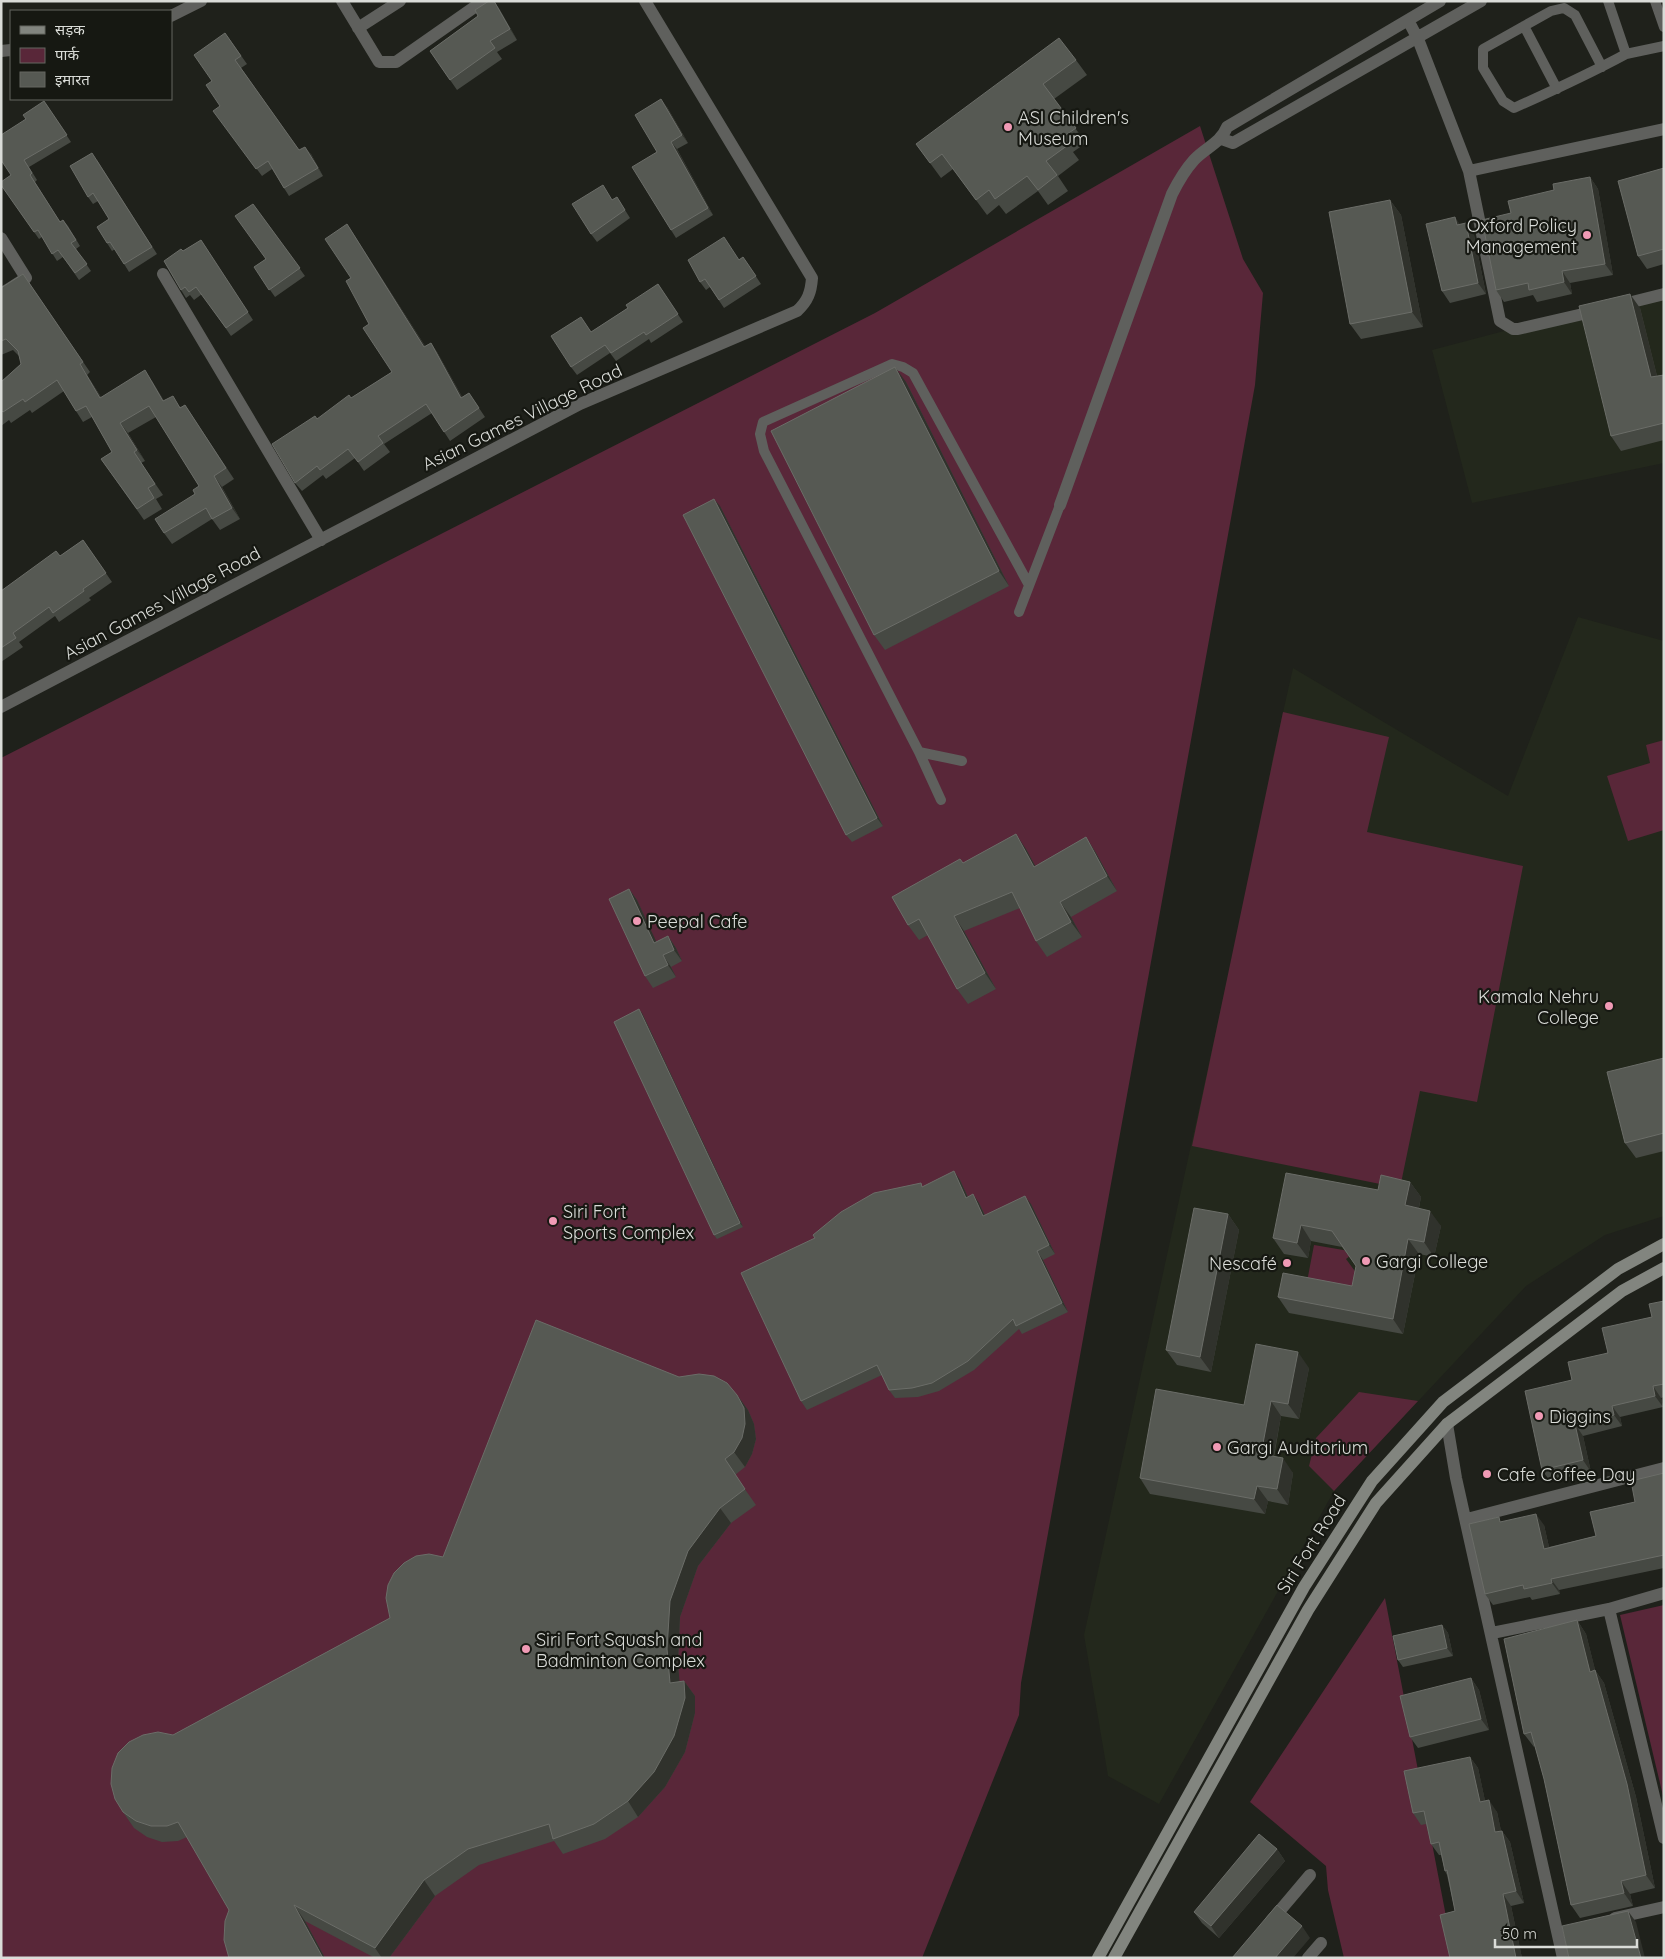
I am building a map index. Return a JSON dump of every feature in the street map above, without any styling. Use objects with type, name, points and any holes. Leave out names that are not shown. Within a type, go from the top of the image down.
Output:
[{"type":"street","points":[[172,16],[201,1]]},
{"type":"street","points":[[342,1],[379,62],[396,62],[483,1]]},
{"type":"street","points":[[358,28],[400,1]]},
{"type":"street","name":"Asian Games Village Road","points":[[1,707],[580,404],[797,311],[806,303],[811,291],[812,278],[645,1]]},
{"type":"street","points":[[1060,505],[1172,194],[1183,174],[1194,160],[1222,139],[1227,127],[1408,22],[1440,1]]},
{"type":"street","points":[[1222,139],[1233,143],[1418,39],[1481,1]]},
{"type":"street","points":[[1408,22],[1418,39],[1469,171],[1500,321],[1506,326],[1518,329],[1664,294]]},
{"type":"street","points":[[1469,171],[1664,129]]},
{"type":"street","points":[[1,238],[26,278],[1,294]]},
{"type":"street","points":[[163,274],[320,540]]},
{"type":"street","name":"Siri Fort Road","points":[[1098,1958],[1304,1587],[1372,1481],[1443,1402],[1618,1269],[1664,1244]]},
{"type":"street","name":"Siri Fort Road","points":[[1114,1958],[1308,1610],[1376,1504],[1447,1424],[1622,1291],[1664,1268]]},
{"type":"street","points":[[1447,1424],[1456,1478],[1562,1930],[1563,1958]]},
{"type":"street","points":[[1467,1519],[1664,1468]]},
{"type":"street","points":[[1492,1633],[1609,1609],[1664,1593]]},
{"type":"street","points":[[1609,1609],[1664,1838]]},
{"type":"street","points":[[1266,1928],[1310,1875]]},
{"type":"street","points":[[1606,1920],[1664,1907]]},
{"type":"street","points":[[1308,1958],[1321,1943]]},
{"type":"lane","points":[[1608,1],[1626,54]]},
{"type":"lane","points":[[1655,1],[1664,27]]},
{"type":"lane","points":[[1602,67],[1575,15],[1564,8],[1551,11],[1483,49],[1483,68],[1503,101],[1514,108],[1557,89],[1602,67],[1626,54],[1664,46]]},
{"type":"lane","points":[[1524,26],[1557,89]]},
{"type":"lane","points":[[940,800],[919,752],[764,451],[760,434],[763,422],[892,364],[903,367],[913,374],[1030,585]]},
{"type":"lane","points":[[1019,612],[1060,505]]},
{"type":"lane","points":[[919,752],[962,761]]},
{"type":"shaded area","points":[[1664,289],[1664,463],[1472,503],[1432,350]]},
{"type":"shaded area","name":"Gargi College","points":[[1578,617],[1664,641],[1664,1216],[1605,1235],[1526,1286],[1334,1491],[1159,1804],[1108,1776],[1084,1635],[1264,811],[1272,761],[1293,668],[1508,796]]},
{"type":"green space","name":"Siri Fort Sports Complex","points":[[1200,126],[1243,259],[1263,293],[1255,385],[1021,1683],[1019,1715],[922,1958],[1,1958],[1,758],[875,313]]},
{"type":"green space","points":[[1283,712],[1389,737],[1367,832],[1523,866],[1477,1102],[1420,1091],[1400,1188],[1192,1146]]},
{"type":"green space","points":[[1664,740],[1664,830],[1628,841],[1607,776],[1650,763],[1646,745]]},
{"type":"green space","points":[[1314,1245],[1355,1252],[1346,1259],[1357,1274],[1361,1297],[1306,1287]]},
{"type":"green space","points":[[1359,1392],[1418,1401],[1334,1491],[1309,1466],[1316,1438]]},
{"type":"green space","points":[[1385,1598],[1454,1958],[1344,1958],[1328,1890],[1326,1866],[1250,1802]]},
{"type":"green space","points":[[1664,1605],[1664,1800],[1620,1615]]},
{"type":"building","points":[[489,1],[494,1],[510,29],[490,41],[495,48],[450,80],[430,51],[478,16],[475,10]]},
{"type":"building","points":[[225,33],[241,56],[235,60],[299,150],[305,147],[318,168],[284,188],[268,161],[256,169],[213,111],[220,106],[206,85],[212,81],[194,55]]},
{"type":"building","name":"ASI Children's Museum","points":[[1059,38],[1076,60],[1043,84],[1076,128],[1063,137],[1068,145],[1046,161],[1057,175],[1038,190],[1027,176],[995,199],[989,190],[976,200],[942,154],[930,163],[916,144]]},
{"type":"building","points":[[661,99],[682,135],[671,142],[708,208],[671,230],[632,167],[657,152],[635,115]]},
{"type":"building","points":[[44,101],[67,135],[24,160],[32,173],[30,175],[60,222],[63,220],[76,240],[71,243],[87,264],[75,273],[58,250],[52,254],[38,230],[34,232],[1,185],[1,182],[11,175],[1,160],[1,135],[26,119],[23,115]]},
{"type":"building","points":[[92,153],[152,247],[124,264],[110,242],[107,243],[97,227],[109,219],[93,193],[88,197],[70,166]]},
{"type":"building","points":[[1664,168],[1664,249],[1638,256],[1618,181]]},
{"type":"building","points":[[1590,177],[1605,264],[1562,271],[1564,282],[1529,290],[1528,283],[1496,290],[1482,220],[1511,213],[1508,201],[1554,190],[1553,184]]},
{"type":"building","points":[[603,185],[612,200],[617,197],[625,210],[591,234],[572,204]]},
{"type":"building","points":[[1390,200],[1412,312],[1350,324],[1329,212]]},
{"type":"building","points":[[253,204],[300,268],[269,290],[254,267],[266,259],[235,216]]},
{"type":"building","points":[[1455,217],[1457,225],[1466,223],[1478,283],[1442,291],[1426,224]]},
{"type":"building","points":[[347,224],[424,347],[431,343],[461,398],[469,393],[479,408],[444,432],[426,404],[378,436],[383,443],[358,462],[348,449],[320,470],[317,466],[295,483],[272,444],[315,416],[317,419],[349,395],[351,398],[392,372],[363,328],[369,324],[346,281],[351,278],[325,239]]},
{"type":"building","points":[[724,237],[739,260],[743,257],[756,276],[719,300],[705,279],[700,282],[688,260]]},
{"type":"building","points":[[201,240],[248,312],[226,328],[196,287],[189,292],[185,287],[181,290],[164,261],[181,249],[183,251]]},
{"type":"building","points":[[23,274],[83,362],[80,364],[100,398],[145,370],[163,401],[173,396],[180,408],[185,405],[226,468],[214,476],[232,508],[212,519],[206,508],[164,533],[155,519],[195,494],[193,490],[199,486],[149,406],[120,423],[137,450],[134,452],[155,484],[148,488],[154,498],[137,509],[101,459],[112,452],[86,406],[76,411],[57,380],[25,402],[23,399],[3,412],[1,410],[1,382],[21,364],[18,351],[6,339],[1,341],[1,288]]},
{"type":"building","points":[[658,284],[678,314],[646,335],[644,332],[611,353],[605,345],[571,367],[551,336],[581,317],[591,332],[628,308],[626,305]]},
{"type":"building","points":[[1630,294],[1651,377],[1664,375],[1664,423],[1611,436],[1579,306]]},
{"type":"building","points":[[895,367],[999,571],[874,635],[771,431]]},
{"type":"building","points":[[714,499],[877,818],[846,835],[683,515]]},
{"type":"building","points":[[83,540],[106,573],[53,613],[49,607],[13,633],[16,638],[1,648],[1,591],[56,551],[60,556]]},
{"type":"building","points":[[1016,834],[1034,867],[1086,837],[1107,876],[1060,902],[1071,922],[1036,941],[1012,892],[954,916],[985,973],[957,989],[919,919],[908,925],[892,897],[960,859],[963,863]]},
{"type":"building","points":[[629,889],[654,943],[668,936],[674,950],[663,955],[668,965],[645,976],[609,899]]},
{"type":"building","points":[[639,1009],[740,1223],[714,1235],[614,1022]]},
{"type":"building","points":[[1664,1058],[1664,1133],[1625,1143],[1607,1072]]},
{"type":"building","points":[[954,1171],[966,1198],[973,1194],[983,1216],[1025,1196],[1049,1245],[1037,1251],[1062,1303],[1016,1326],[1013,1319],[968,1361],[932,1383],[912,1388],[889,1390],[877,1365],[801,1401],[741,1273],[815,1238],[813,1235],[841,1212],[874,1193],[921,1183],[922,1187]]},
{"type":"building","points":[[1286,1173],[1378,1190],[1381,1175],[1410,1182],[1405,1205],[1430,1211],[1424,1242],[1408,1239],[1393,1319],[1278,1297],[1283,1273],[1352,1286],[1356,1266],[1332,1231],[1301,1225],[1297,1243],[1273,1238]]},
{"type":"building","points":[[1194,1208],[1228,1214],[1200,1357],[1166,1350]]},
{"type":"building","points":[[1664,1301],[1664,1384],[1653,1386],[1655,1396],[1612,1406],[1614,1415],[1575,1424],[1583,1460],[1542,1470],[1525,1391],[1572,1380],[1568,1362],[1608,1353],[1602,1328],[1652,1317],[1649,1304]]},
{"type":"building","name":"Siri Fort Squash and Badminton Complex","points":[[536,1320],[679,1377],[699,1374],[714,1376],[727,1383],[737,1395],[744,1408],[745,1424],[742,1438],[734,1452],[725,1459],[745,1489],[720,1508],[688,1551],[670,1601],[667,1649],[670,1683],[684,1681],[685,1698],[674,1736],[654,1772],[628,1801],[594,1824],[553,1839],[549,1824],[468,1849],[424,1880],[375,1948],[294,1905],[323,1958],[229,1958],[224,1940],[225,1921],[229,1910],[178,1822],[167,1826],[151,1826],[136,1821],[123,1812],[115,1799],[111,1784],[112,1768],[118,1753],[129,1742],[143,1735],[158,1732],[173,1735],[390,1618],[386,1598],[388,1585],[394,1573],[404,1563],[416,1556],[429,1554],[443,1557]]},
{"type":"building","name":"Gargi Auditorium","points":[[1256,1344],[1298,1352],[1288,1404],[1271,1401],[1261,1454],[1283,1458],[1277,1489],[1257,1486],[1254,1499],[1140,1478],[1156,1389],[1244,1405]]},
{"type":"building","points":[[1664,1473],[1664,1555],[1551,1579],[1552,1583],[1524,1589],[1523,1585],[1485,1594],[1469,1524],[1499,1517],[1500,1522],[1536,1514],[1544,1549],[1596,1536],[1590,1512],[1635,1502],[1631,1481]]},
{"type":"building","points":[[1577,1620],[1590,1672],[1595,1670],[1627,1784],[1646,1875],[1621,1881],[1624,1893],[1571,1905],[1544,1779],[1531,1732],[1524,1734],[1504,1639]]},
{"type":"building","points":[[1442,1625],[1447,1648],[1398,1660],[1393,1636]]},
{"type":"building","points":[[1471,1678],[1481,1719],[1410,1737],[1400,1696]]},
{"type":"building","points":[[1470,1757],[1480,1802],[1489,1800],[1495,1832],[1502,1831],[1516,1891],[1503,1894],[1516,1958],[1450,1958],[1440,1915],[1455,1911],[1447,1870],[1445,1871],[1439,1842],[1431,1844],[1424,1811],[1413,1813],[1404,1771]]},
{"type":"building","points":[[1259,1834],[1277,1849],[1211,1926],[1194,1912]]},
{"type":"building","points":[[1277,1905],[1302,1926],[1275,1958],[1232,1958]]},
{"type":"building","points":[[1628,1911],[1641,1958],[1569,1958],[1562,1926]]},
{"type":"place","name":"ASI Children's Museum","points":[[1008,127]]},
{"type":"place","name":"Oxford Policy Management","points":[[1587,235]]},
{"type":"place","name":"Peepal Cafe","points":[[637,921]]},
{"type":"place","name":"Kamala Nehru College","points":[[1609,1006]]},
{"type":"place","name":"Siri Fort Sports Complex","points":[[553,1221]]},
{"type":"place","name":"Gargi College","points":[[1366,1261]]},
{"type":"place","name":"Nescafé","points":[[1287,1263]]},
{"type":"place","name":"Diggins","points":[[1539,1416]]},
{"type":"place","name":"Gargi Auditorium","points":[[1217,1447]]},
{"type":"place","name":"Cafe Coffee Day","points":[[1487,1474]]},
{"type":"place","name":"Siri Fort Squash and Badminton Complex","points":[[526,1649]]}]
